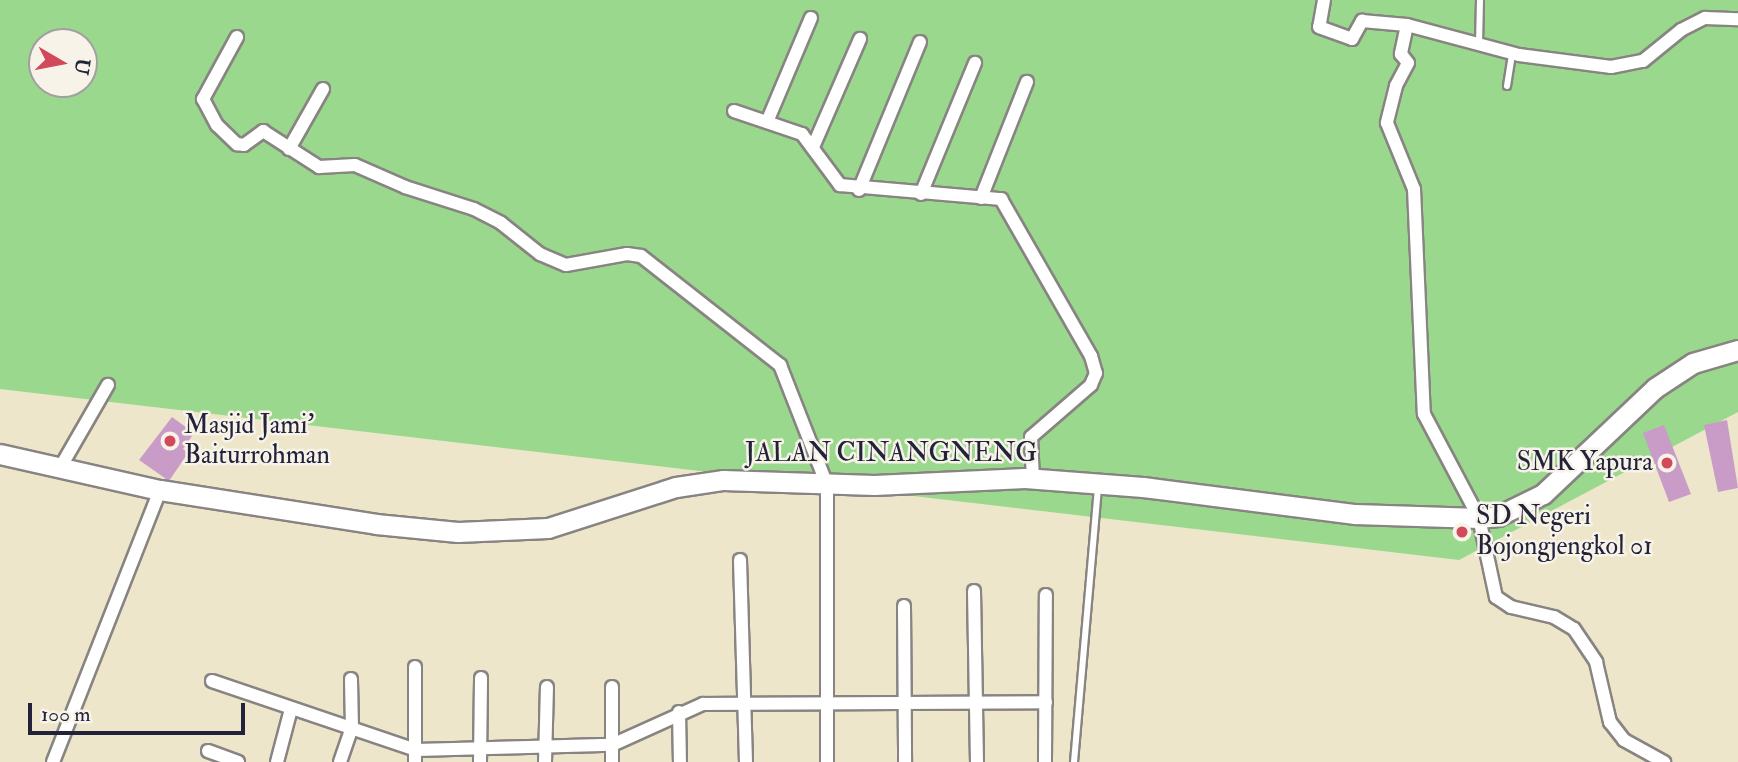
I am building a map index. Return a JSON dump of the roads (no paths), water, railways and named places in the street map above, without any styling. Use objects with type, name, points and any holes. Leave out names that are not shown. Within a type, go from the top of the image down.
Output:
[{"type":"street","points":[[1324,0],[1318,21],[1324,31],[1352,39],[1362,21],[1407,25],[1512,53],[1611,67],[1643,61],[1681,30],[1705,18],[1738,19]]},
{"type":"street","points":[[767,122],[811,18]]},
{"type":"street","points":[[1407,25],[1401,54],[1408,63],[1396,86],[1387,123],[1414,189],[1424,354],[1420,396],[1424,414],[1479,518],[1496,597],[1511,607],[1554,617],[1574,629],[1596,662],[1610,722],[1624,740],[1664,762]]},
{"type":"street","points":[[237,37],[206,86],[205,109],[237,144],[244,145],[263,131],[319,167],[355,165],[405,187],[474,209],[502,223],[549,260],[566,265],[627,254],[641,256],[780,365],[827,485],[827,762]]},
{"type":"street","points":[[813,146],[860,39]]},
{"type":"street","points":[[859,190],[920,42]]},
{"type":"street","points":[[921,194],[975,63]]},
{"type":"street","points":[[981,198],[1027,82]]},
{"type":"street","points":[[289,149],[323,89]]},
{"type":"street","points":[[734,111],[802,134],[841,186],[859,190],[1000,199],[1010,211],[1091,356],[1096,373],[1091,385],[1031,437],[1033,479]]},
{"type":"street","name":"JALAN CINANGNENG","points":[[0,454],[160,490],[376,524],[520,532],[578,520],[697,482],[827,485],[1033,479],[1355,514],[1479,518],[1498,516],[1543,494],[1655,388],[1693,363],[1738,349]]},
{"type":"street","points":[[60,468],[108,385]]},
{"type":"street","points":[[53,762],[160,490]]},
{"type":"street","points":[[740,560],[746,762]]},
{"type":"street","points":[[974,591],[977,762]]},
{"type":"street","points":[[1045,762],[1046,595]]},
{"type":"street","points":[[904,606],[905,762]]},
{"type":"street","points":[[415,667],[416,756]]},
{"type":"street","points":[[480,762],[481,678]]},
{"type":"street","points":[[340,762],[352,728],[351,679]]},
{"type":"street","points":[[212,681],[352,728],[416,756],[481,746],[612,744],[679,712],[703,704],[1046,702]]},
{"type":"street","points":[[545,762],[547,687]]},
{"type":"street","points":[[612,687],[612,762]]},
{"type":"street","points":[[277,762],[290,709]]},
{"type":"street","points":[[679,712],[680,762]]},
{"type":"street","points":[[208,751],[238,762]]},
{"type":"lane","points":[[1479,45],[1480,0]]},
{"type":"lane","points":[[1507,86],[1512,53]]},
{"type":"lane","points":[[1074,762],[1098,484]]},
{"type":"place","name":"Masjid Jami' Baiturrohman","points":[[170,441]]},
{"type":"place","name":"SMK Yapura","points":[[1667,463]]},
{"type":"place","name":"SD Negeri Bojongjengkol 01","points":[[1462,532]]}]
